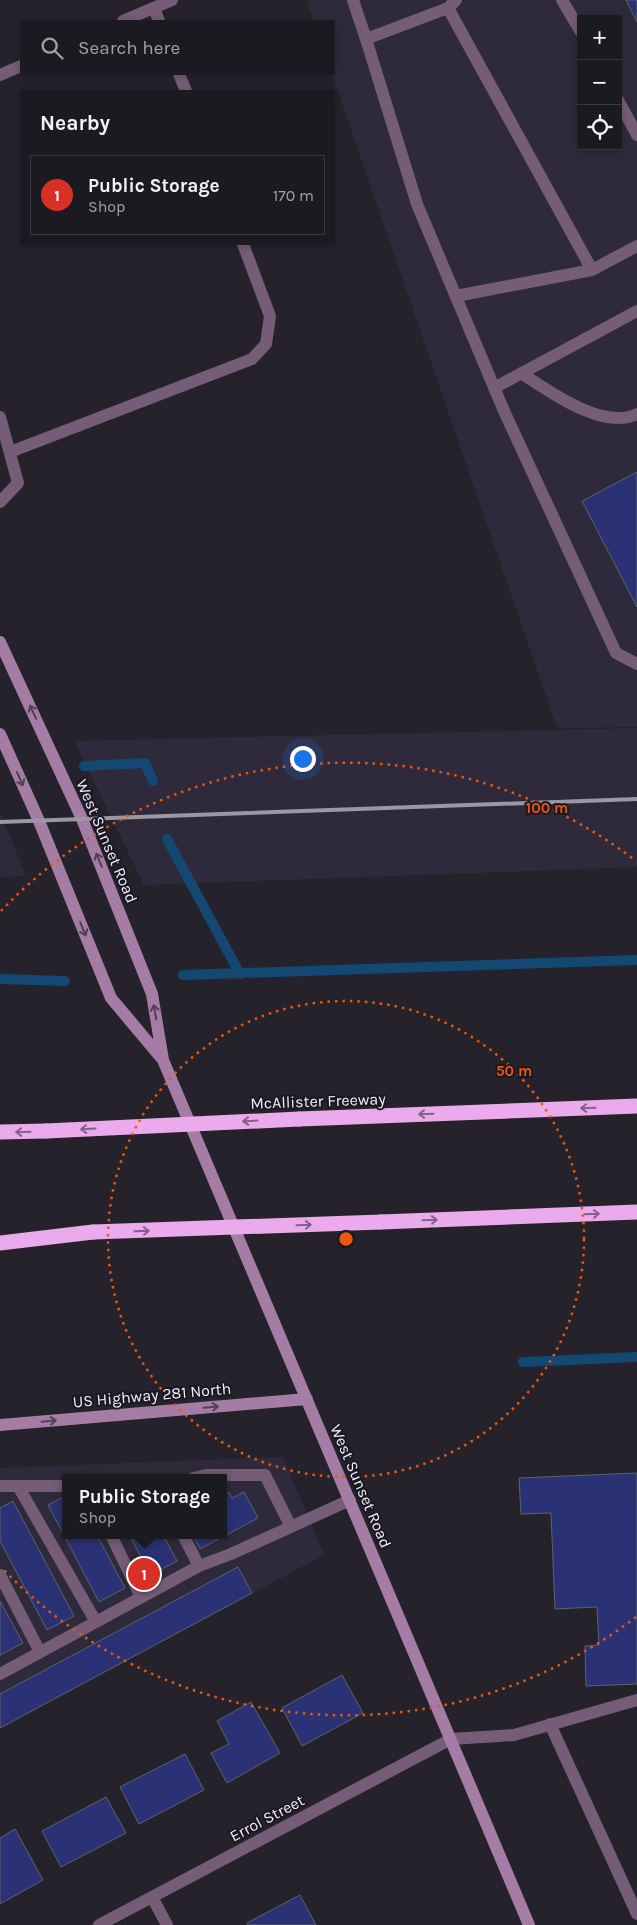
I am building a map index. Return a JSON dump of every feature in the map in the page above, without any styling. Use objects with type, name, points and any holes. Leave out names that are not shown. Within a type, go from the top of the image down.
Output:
[{"type":"highway","name":"McAllister Freeway","points":[[0,1132],[637,1106]]},
{"type":"highway","points":[[0,1234],[637,1212]]},
{"type":"highway","points":[[0,1243],[93,1232]]},
{"type":"main road","name":"West Sunset Road","points":[[0,642],[82,819],[152,994],[163,1060],[530,1925]]},
{"type":"main road","name":"West Sunset Road","points":[[0,734],[112,998],[163,1060]]},
{"type":"main road","name":"US Highway 281 North","points":[[0,1425],[307,1399]]},
{"type":"street","points":[[125,20],[172,0]]},
{"type":"street","points":[[353,0],[418,204],[494,388],[616,653],[637,664]]},
{"type":"street","points":[[562,0],[577,25]]},
{"type":"street","points":[[366,39],[452,4],[592,270]]},
{"type":"street","points":[[154,8],[160,20]]},
{"type":"street","points":[[0,75],[20,66]]},
{"type":"street","points":[[179,75],[186,90]]},
{"type":"street","points":[[621,105],[637,135]]},
{"type":"street","points":[[10,452],[252,358],[266,344],[270,316],[243,245]]},
{"type":"street","points":[[456,296],[592,270],[637,246]]},
{"type":"street","points":[[494,388],[637,311]]},
{"type":"street","points":[[521,373],[597,416],[630,418],[637,414]]},
{"type":"street","points":[[0,417],[18,483],[0,502]]},
{"type":"street","points":[[227,1475],[265,1476],[291,1527]]},
{"type":"street","points":[[0,1486],[62,1486]]},
{"type":"street","points":[[18,1486],[96,1622]]},
{"type":"street","points":[[0,1674],[199,1566],[350,1500]]},
{"type":"street","points":[[113,1539],[141,1597]]},
{"type":"street","points":[[185,1539],[199,1566]]},
{"type":"street","points":[[0,1575],[40,1652]]},
{"type":"street","points":[[451,1739],[514,1735],[637,1700]]},
{"type":"street","points":[[550,1724],[637,1914]]},
{"type":"street","name":"Errol Street","points":[[99,1925],[451,1739]]},
{"type":"street","points":[[152,1897],[167,1925]]},
{"type":"shaded area","points":[[307,0],[637,0],[637,727],[557,728],[332,75],[335,75],[335,20],[314,20]]},
{"type":"shaded area","points":[[637,728],[637,867],[144,885],[74,741]]},
{"type":"shaded area","points":[[0,812],[26,876],[0,877]]},
{"type":"shaded area","points":[[283,1457],[324,1555],[0,1728],[0,1468]]},
{"type":"building","points":[[626,0],[637,0],[637,22]]},
{"type":"building","points":[[637,472],[637,607],[582,501]]},
{"type":"building","points":[[637,1473],[637,1684],[586,1686],[585,1646],[599,1645],[597,1607],[555,1609],[551,1513],[521,1514],[519,1478]]},
{"type":"building","points":[[229,1492],[232,1498],[244,1492],[258,1518],[227,1535],[227,1493]]},
{"type":"building","points":[[61,1498],[62,1500],[62,1532],[48,1505]]},
{"type":"building","points":[[13,1501],[74,1616],[47,1630],[0,1541],[0,1508]]},
{"type":"building","points":[[66,1539],[99,1539],[125,1588],[99,1602]]},
{"type":"building","points":[[131,1539],[165,1539],[177,1561],[151,1575]]},
{"type":"building","points":[[195,1539],[219,1539],[200,1549]]},
{"type":"building","points":[[238,1567],[252,1593],[0,1728],[0,1694]]},
{"type":"building","points":[[0,1601],[23,1643],[0,1655]]},
{"type":"building","points":[[342,1675],[363,1713],[302,1746],[282,1708]]},
{"type":"building","points":[[251,1702],[280,1753],[227,1783],[211,1753],[229,1744],[217,1721]]},
{"type":"building","points":[[185,1754],[204,1790],[139,1824],[120,1787]]},
{"type":"building","points":[[106,1797],[126,1833],[61,1867],[42,1831]]},
{"type":"building","points":[[15,1829],[43,1880],[0,1904],[0,1838]]},
{"type":"building","points":[[300,1895],[316,1925],[248,1925],[247,1923]]},
{"type":"waterway","points":[[84,766],[145,763],[153,781]]},
{"type":"waterway","points":[[167,839],[240,974]]},
{"type":"waterway","points":[[183,975],[637,960]]},
{"type":"waterway","points":[[0,979],[65,981]]},
{"type":"waterway","points":[[523,1362],[637,1357]]},
{"type":"railway","points":[[0,822],[637,799]]},
{"type":"place","name":"Public Storage","points":[[144,1574]]}]
